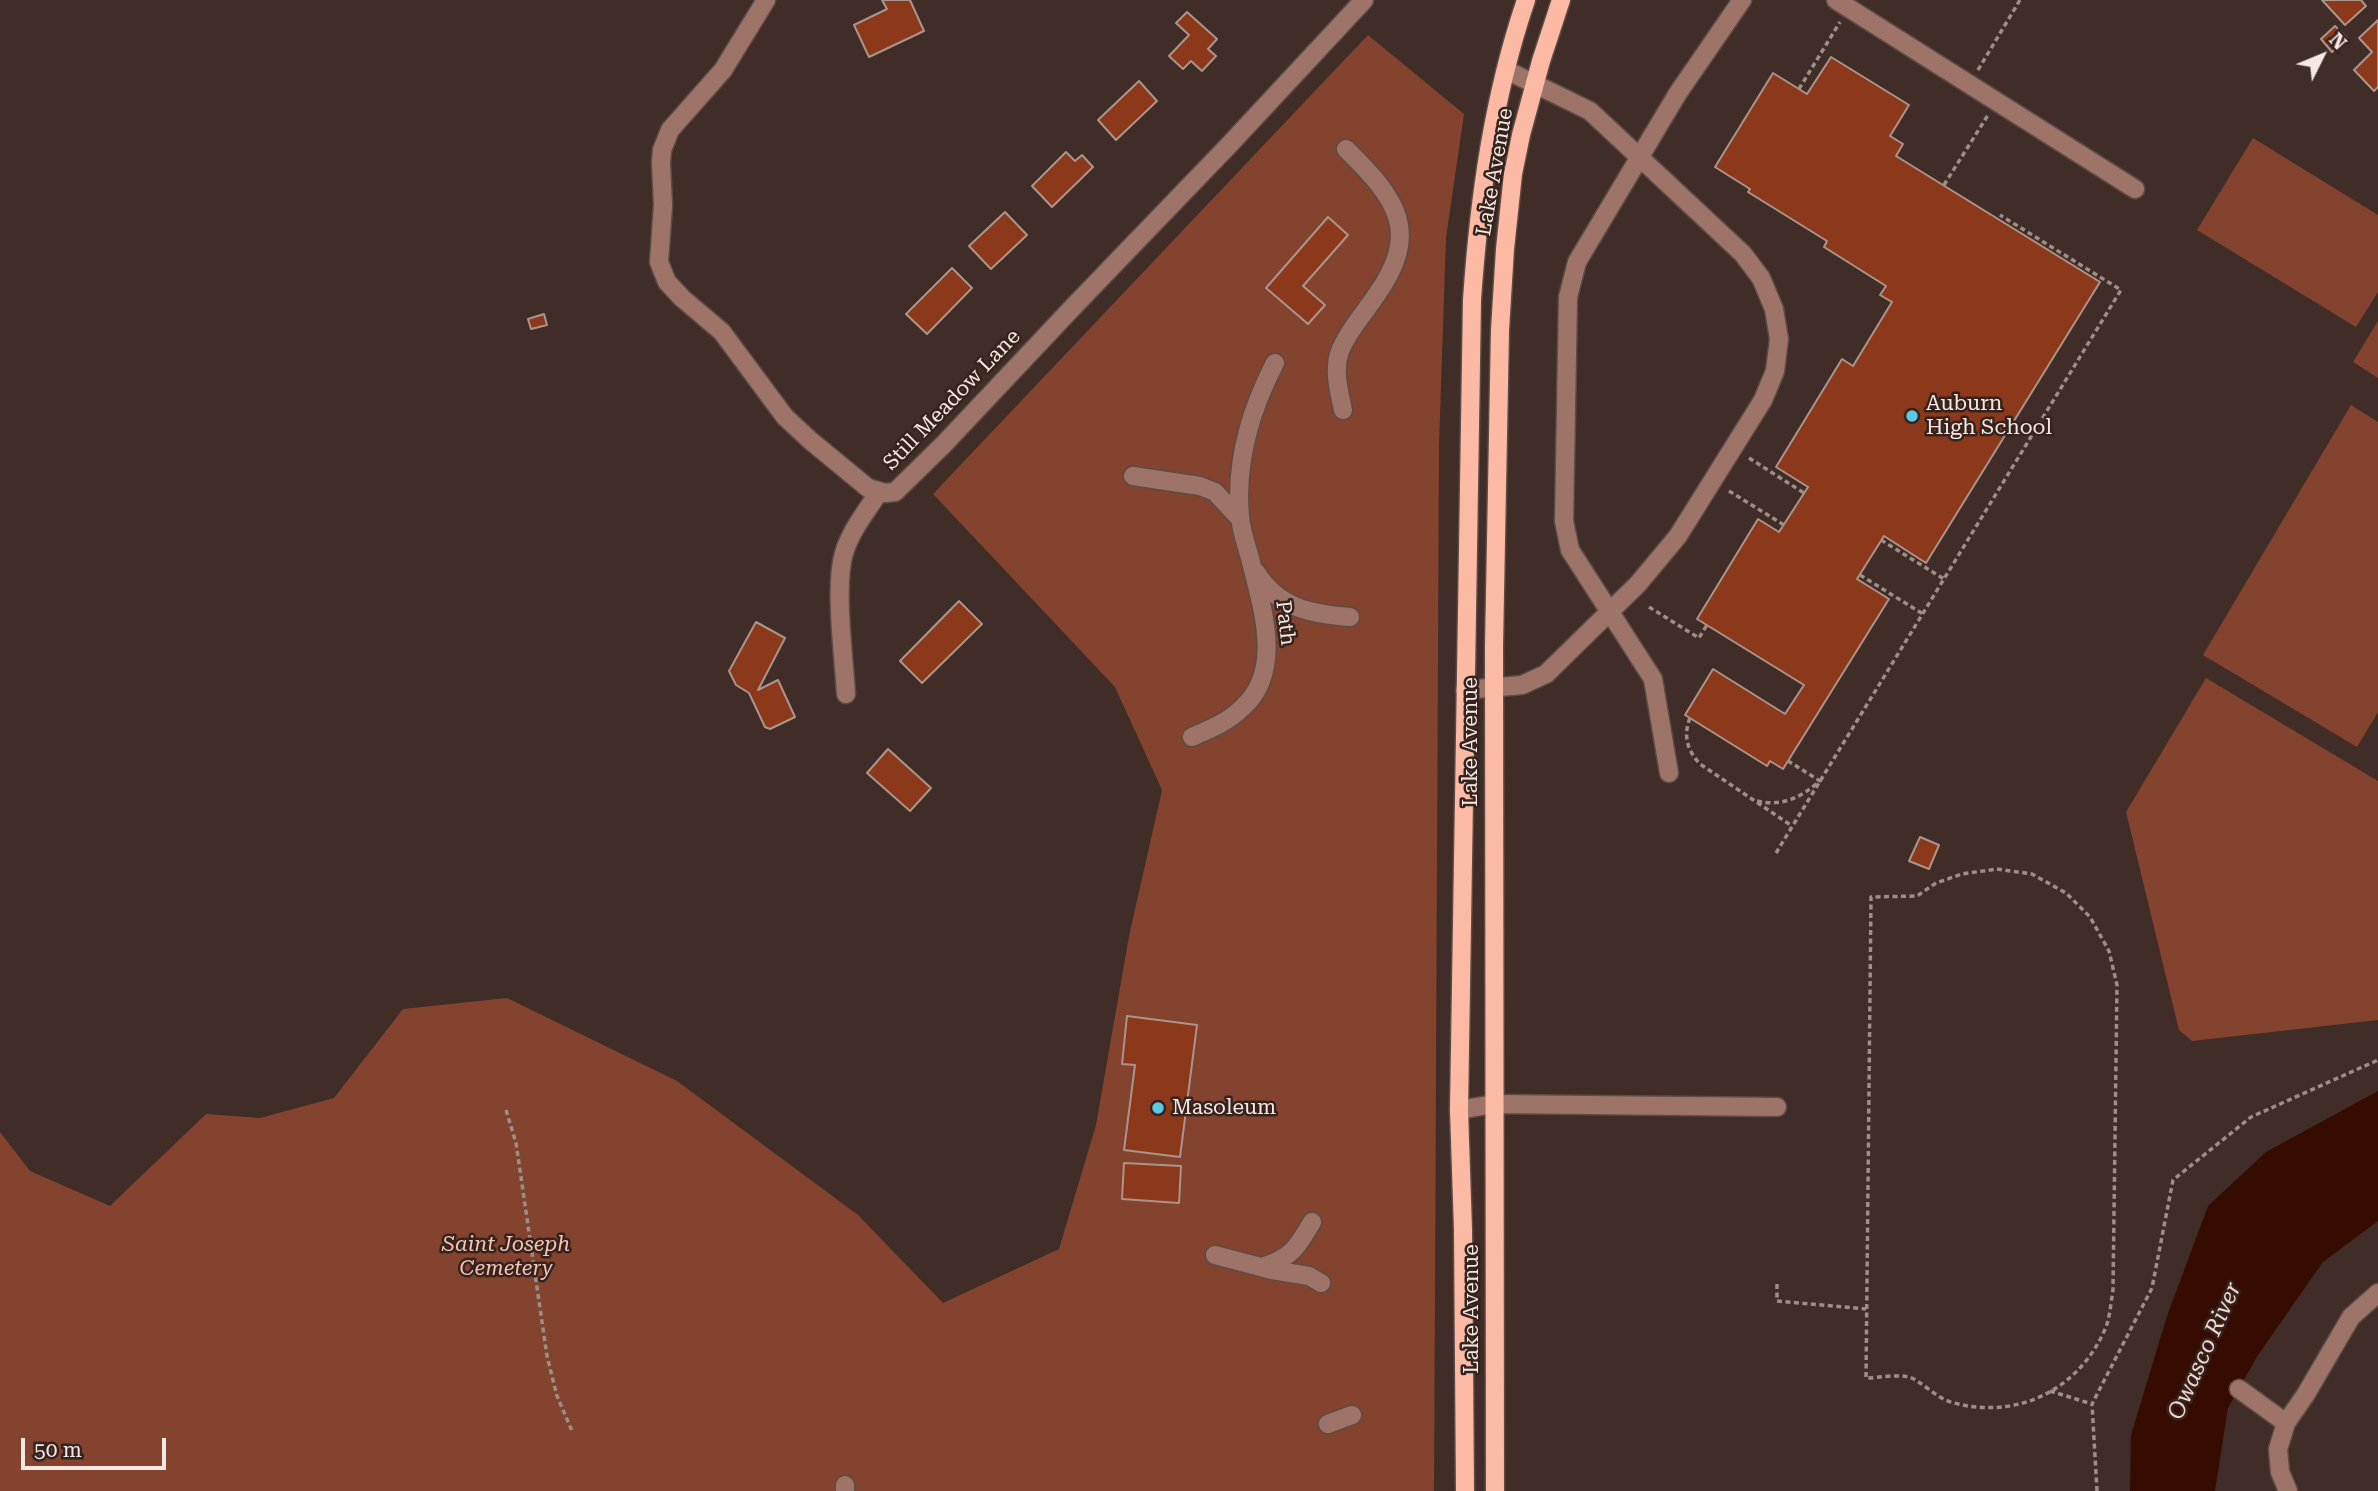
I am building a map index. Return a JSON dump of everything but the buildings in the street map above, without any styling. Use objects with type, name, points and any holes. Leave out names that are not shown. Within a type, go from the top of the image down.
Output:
[{"type":"main road","name":"Lake Avenue","points":[[1465,1491],[1463,1230],[1459,1110],[1472,300],[1476,229],[1485,164],[1506,70],[1526,0]]},
{"type":"main road","name":"Lake Avenue","points":[[1495,1491],[1494,687],[1500,343],[1505,249],[1513,174],[1535,84],[1561,0]]},
{"type":"street","name":"Still Meadow Lane","points":[[766,0],[723,70],[670,130],[666,139],[661,163],[663,205],[659,262],[667,282],[722,332],[785,417],[859,480],[879,492],[895,492],[944,444],[1364,0]]},
{"type":"street","points":[[1668,772],[1653,679],[1570,550],[1564,521],[1568,297],[1577,262],[1678,93],[1742,0]]},
{"type":"street","points":[[1842,4],[2135,189]]},
{"type":"street","points":[[1465,690],[1522,685],[1546,674],[1638,584],[1678,536],[1756,411],[1775,371],[1779,339],[1774,309],[1761,278],[1743,254],[1590,111],[1506,70]]},
{"type":"street","points":[[1343,410],[1337,376],[1339,353],[1351,329],[1377,295],[1397,259],[1401,229],[1389,195],[1346,149]]},
{"type":"street","name":"Path","points":[[1192,737],[1228,720],[1255,695],[1263,678],[1267,658],[1266,636],[1240,519],[1238,485],[1245,437],[1258,396],[1275,363]]},
{"type":"street","name":"Path","points":[[1133,476],[1200,486],[1215,492],[1240,519]]},
{"type":"street","points":[[846,694],[840,579],[843,555],[854,528],[879,492]]},
{"type":"street","name":"Path","points":[[1251,564],[1261,581],[1280,599],[1320,615],[1350,617]]},
{"type":"street","points":[[1263,616],[1280,599]]},
{"type":"street","points":[[1459,1110],[1494,1104],[1777,1107]]},
{"type":"street","points":[[1261,1267],[1280,1261],[1296,1249],[1312,1222]]},
{"type":"street","points":[[1215,1255],[1309,1276],[1321,1283]]},
{"type":"street","points":[[2288,1491],[2280,1472],[2278,1449],[2286,1423],[2351,1317],[2378,1293]]},
{"type":"street","points":[[2239,1389],[2286,1423]]},
{"type":"street","points":[[1328,1424],[1352,1415]]},
{"type":"path","points":[[1969,84],[2020,0]]},
{"type":"path","points":[[1799,89],[1842,4]]},
{"type":"path","points":[[1944,185],[1996,102]]},
{"type":"path","points":[[1776,853],[2121,290],[2000,215]]},
{"type":"path","points":[[1749,458],[1804,493]]},
{"type":"path","points":[[1728,491],[1784,525]]},
{"type":"path","points":[[1881,541],[1944,579]]},
{"type":"path","points":[[1860,575],[1923,614]]},
{"type":"path","points":[[1649,607],[1699,638],[1707,625]]},
{"type":"path","points":[[1690,718],[1685,736],[1692,756],[1792,826]]},
{"type":"path","points":[[1788,761],[1820,781]]},
{"type":"path","points":[[1753,800],[1785,802],[1797,798],[1820,781]]},
{"type":"path","points":[[1997,869],[2032,874],[2066,893],[2090,917],[2109,951],[2117,985],[2113,1290],[2107,1325],[2093,1350],[2076,1375],[2050,1391],[2012,1407],[1982,1408],[1936,1397],[1910,1377],[1866,1378],[1871,897],[1917,896],[1937,883],[1962,874],[1997,869]]},
{"type":"path","points":[[2097,1491],[2092,1404],[2152,1288],[2173,1180],[2251,1117],[2378,1060]]},
{"type":"path","points":[[506,1110],[516,1143],[547,1356],[557,1396],[572,1431]]},
{"type":"path","points":[[1777,1284],[1777,1301],[1866,1309]]},
{"type":"path","points":[[2050,1391],[2092,1404]]},
{"type":"green space","name":"Saint Joseph Cemetery","points":[[1368,35],[1464,114],[1446,238],[1439,445],[1434,1491],[0,1491],[0,1132],[30,1171],[110,1206],[206,1114],[260,1118],[334,1098],[403,1009],[507,998],[677,1081],[858,1215],[943,1303],[1059,1249],[1096,1125],[1129,936],[1162,790],[1115,687],[933,494]]},
{"type":"green space","points":[[2253,138],[2378,215],[2378,292],[2356,327],[2197,230]]},
{"type":"green space","points":[[2378,321],[2378,378],[2353,362]]},
{"type":"green space","points":[[2351,405],[2378,422],[2378,712],[2357,747],[2203,655]]},
{"type":"green space","points":[[2206,678],[2378,781],[2378,1020],[2192,1041],[2179,1030],[2126,812]]},
{"type":"water","name":"Owasco River","points":[[2378,1091],[2378,1221],[2323,1262],[2258,1355],[2228,1408],[2215,1491],[2130,1491],[2131,1435],[2167,1316],[2208,1206],[2266,1152]]},
{"type":"place","name":"Auburn High School","points":[[1912,416]]},
{"type":"place","name":"Masoleum","points":[[1158,1108]]}]
